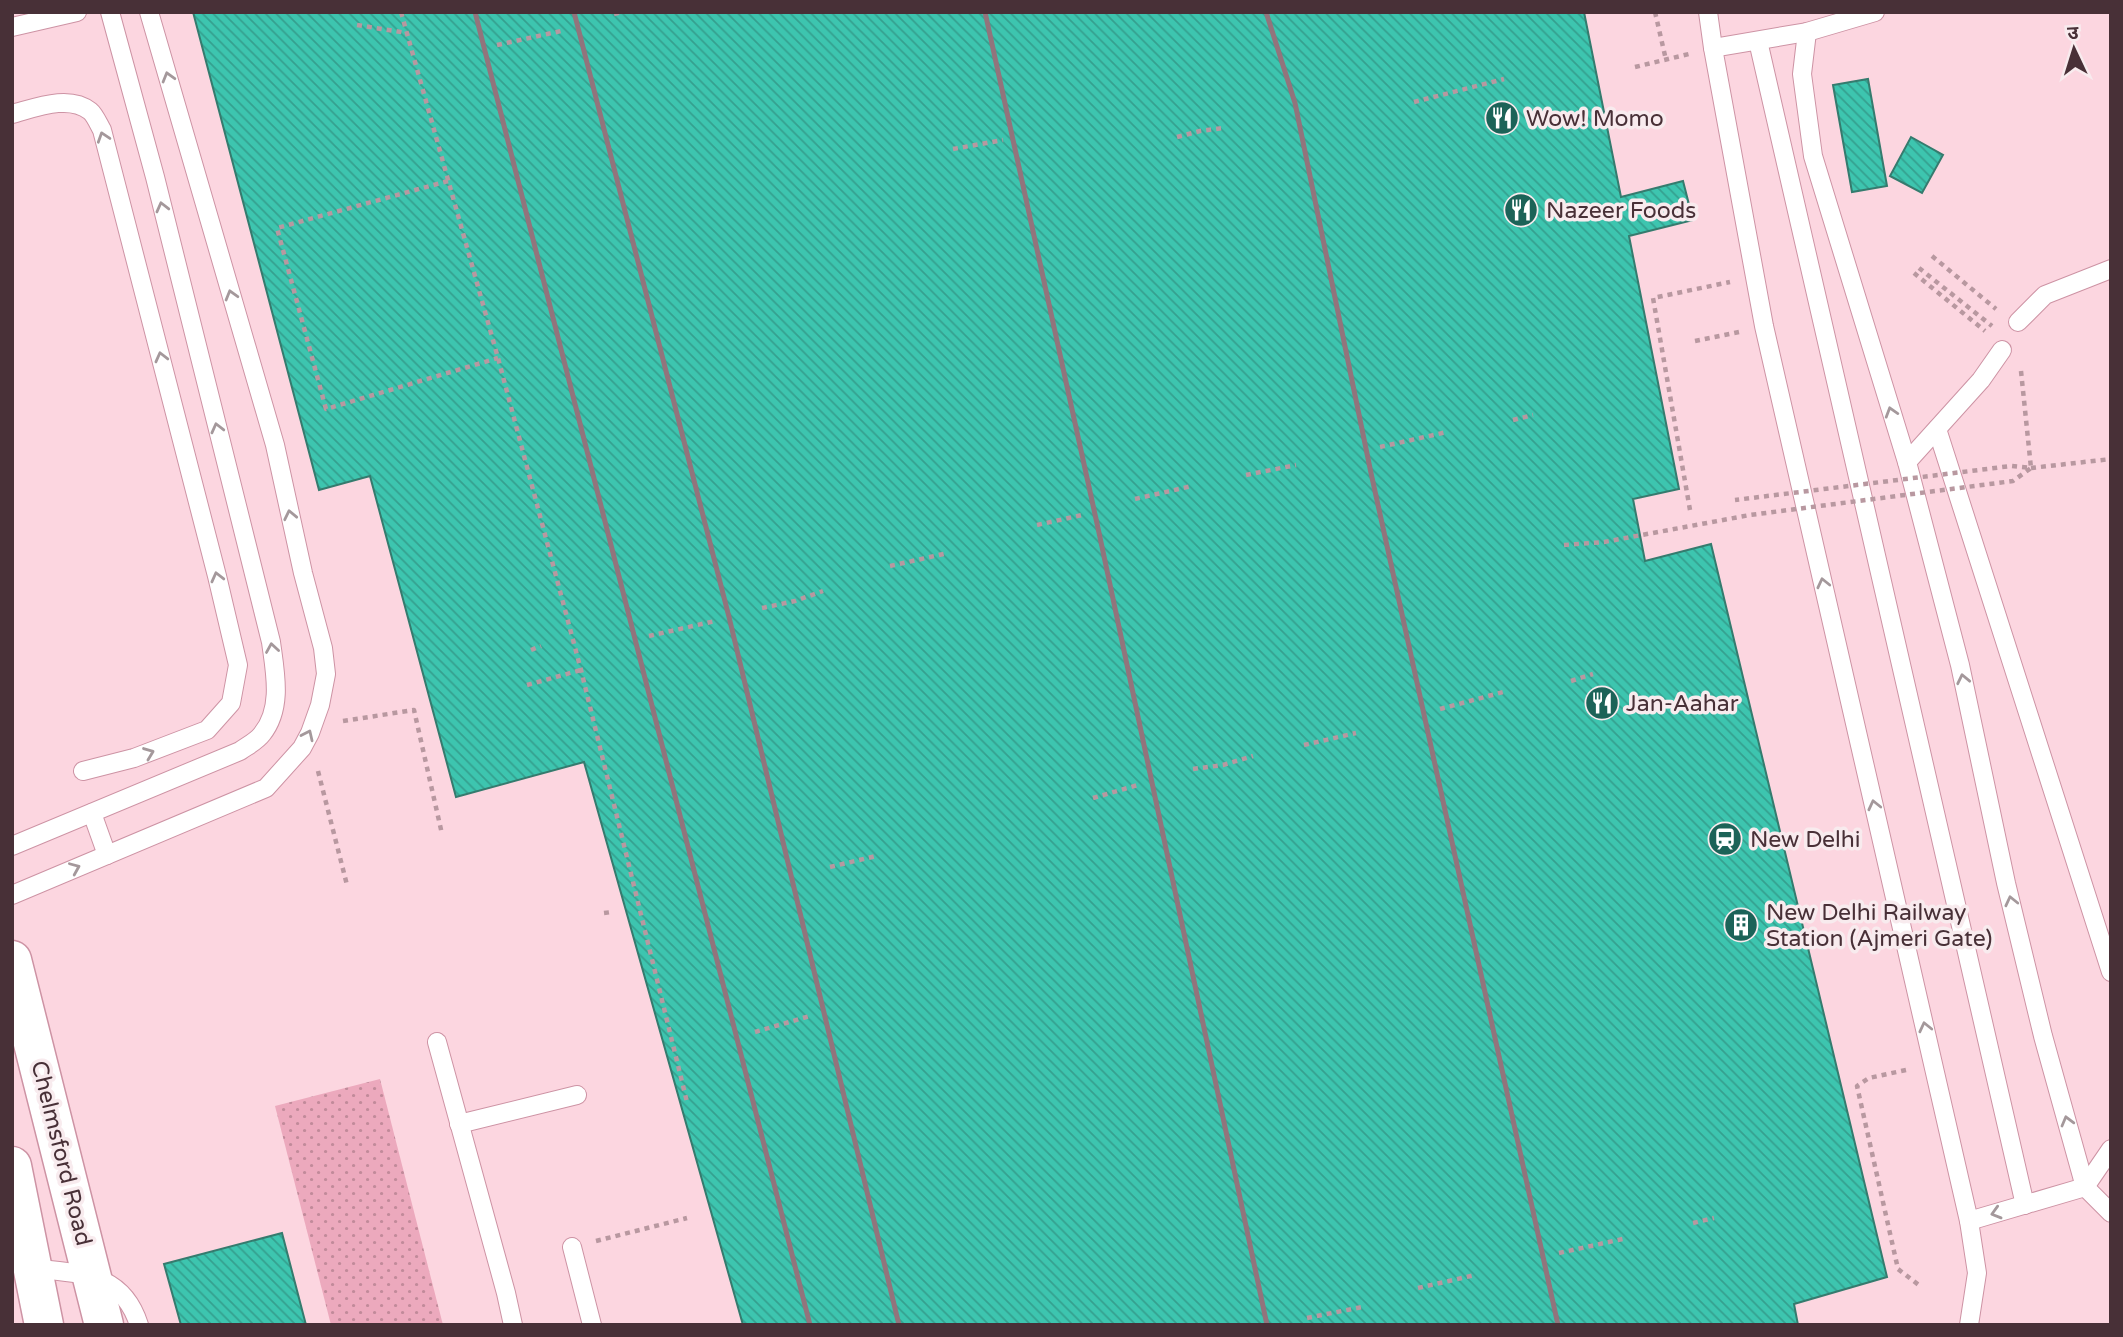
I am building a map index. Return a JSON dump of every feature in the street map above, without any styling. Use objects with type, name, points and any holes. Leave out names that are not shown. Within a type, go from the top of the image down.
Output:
[{"type":"main road","name":"Chelmsford Road","points":[[16,971],[104,1325]]},
{"type":"main road","points":[[12,1166],[44,1325]]},
{"type":"lane","points":[[12,27],[29,18],[77,12]]},
{"type":"lane","points":[[12,846],[240,751],[262,735],[274,713],[276,680],[271,642],[155,177],[110,12]]},
{"type":"lane","points":[[12,895],[266,788],[302,748],[320,705],[326,674],[323,648],[303,573],[275,445],[149,12]]},
{"type":"lane","points":[[1708,12],[1764,326],[1969,1221],[1977,1273],[1969,1325]]},
{"type":"lane","points":[[1713,48],[1807,32],[1875,12]]},
{"type":"lane","points":[[1807,32],[1802,74],[1813,156],[1907,462],[1960,665],[2006,883],[2043,1037],[2085,1187],[2111,1213]]},
{"type":"lane","points":[[1758,41],[2025,1205]]},
{"type":"lane","points":[[12,114],[50,104],[74,104],[91,111],[102,130],[238,665],[231,703],[207,730],[134,758],[83,771]]},
{"type":"lane","points":[[2010,318],[2045,295],[2111,268]]},
{"type":"lane","points":[[1907,462],[1981,380],[2002,350]]},
{"type":"lane","points":[[1937,429],[2111,972]]},
{"type":"lane","points":[[92,813],[107,855]]},
{"type":"lane","points":[[436,1042],[513,1325]]},
{"type":"lane","points":[[459,1124],[577,1095]]},
{"type":"lane","points":[[1969,1221],[2085,1187],[2111,1149]]},
{"type":"lane","points":[[572,1247],[592,1325]]},
{"type":"lane","points":[[32,1268],[93,1276],[115,1287],[135,1311],[139,1325]]},
{"type":"path","points":[[401,12],[498,358],[581,670],[687,1102]]},
{"type":"path","points":[[614,14],[622,12]]},
{"type":"path","points":[[1655,12],[1666,60]]},
{"type":"path","points":[[357,25],[407,33]]},
{"type":"path","points":[[497,45],[561,31]]},
{"type":"path","points":[[1635,67],[1713,48]]},
{"type":"path","points":[[1414,102],[1504,79]]},
{"type":"path","points":[[1177,137],[1223,128]]},
{"type":"path","points":[[953,149],[1003,140]]},
{"type":"path","points":[[448,181],[277,228],[326,409],[498,358]]},
{"type":"path","points":[[1932,256],[2010,318]]},
{"type":"path","points":[[1919,268],[1993,326]]},
{"type":"path","points":[[1914,273],[1987,333]]},
{"type":"path","points":[[1690,510],[1653,298],[1756,277]]},
{"type":"path","points":[[1695,341],[1764,326]]},
{"type":"path","points":[[2021,364],[2031,468]]},
{"type":"path","points":[[1513,420],[1533,415]]},
{"type":"path","points":[[1380,447],[1447,432]]},
{"type":"path","points":[[1735,500],[2011,466],[2031,468],[2111,459]]},
{"type":"path","points":[[1246,475],[1296,465]]},
{"type":"path","points":[[1563,545],[1604,542],[1750,515],[2013,481],[2031,468]]},
{"type":"path","points":[[1135,499],[1192,486]]},
{"type":"path","points":[[1037,525],[1082,515]]},
{"type":"path","points":[[890,566],[948,553]]},
{"type":"path","points":[[762,608],[823,592]]},
{"type":"path","points":[[649,636],[715,621]]},
{"type":"path","points":[[531,650],[541,646]]},
{"type":"path","points":[[527,685],[581,670]]},
{"type":"path","points":[[1572,681],[1593,674]]},
{"type":"path","points":[[1440,709],[1507,691]]},
{"type":"path","points":[[332,723],[414,710],[442,834]]},
{"type":"path","points":[[1304,745],[1356,733]]},
{"type":"path","points":[[1192,769],[1223,765],[1253,755]]},
{"type":"path","points":[[317,765],[347,885]]},
{"type":"path","points":[[1093,798],[1138,785]]},
{"type":"path","points":[[830,867],[876,856]]},
{"type":"path","points":[[604,913],[612,912]]},
{"type":"path","points":[[755,1032],[810,1016]]},
{"type":"path","points":[[1869,1078],[1857,1086],[1899,1269],[1920,1286]]},
{"type":"path","points":[[572,1247],[687,1218]]},
{"type":"path","points":[[1693,1223],[1714,1218]]},
{"type":"path","points":[[1559,1253],[1627,1238]]},
{"type":"path","points":[[1418,1288],[1475,1275]]},
{"type":"path","points":[[1307,1318],[1362,1307]]},
{"type":"shaded area","points":[[380,1079],[443,1325],[331,1325],[275,1106]]},
{"type":"building","points":[[193,12],[1584,12],[1621,197],[1683,181],[1693,220],[1629,236],[1679,489],[1633,499],[1645,561],[1711,544],[1887,1277],[1794,1304],[1798,1325],[743,1325],[584,762],[456,797],[370,476],[319,490]]},
{"type":"building","points":[[1868,79],[1887,186],[1852,192],[1833,85]]},
{"type":"building","points":[[1911,137],[1943,155],[1922,193],[1890,176]]},
{"type":"building","points":[[282,1233],[306,1325],[181,1325],[164,1264]]},
{"type":"railway","points":[[475,12],[810,1325]]},
{"type":"railway","points":[[574,12],[729,617],[899,1325]]},
{"type":"railway","points":[[985,12],[1098,528],[1267,1325]]},
{"type":"railway","points":[[1266,12],[1295,103],[1371,473],[1558,1325]]},
{"type":"place","name":"Wow! Momo","points":[[1502,118]]},
{"type":"place","name":"Nazeer Foods","points":[[1521,210]]},
{"type":"place","name":"Jan-Aahar","points":[[1602,703]]},
{"type":"place","name":"New Delhi","points":[[1725,839]]},
{"type":"place","name":"New Delhi Railway Station (Ajmeri Gate)","points":[[1741,925]]}]
